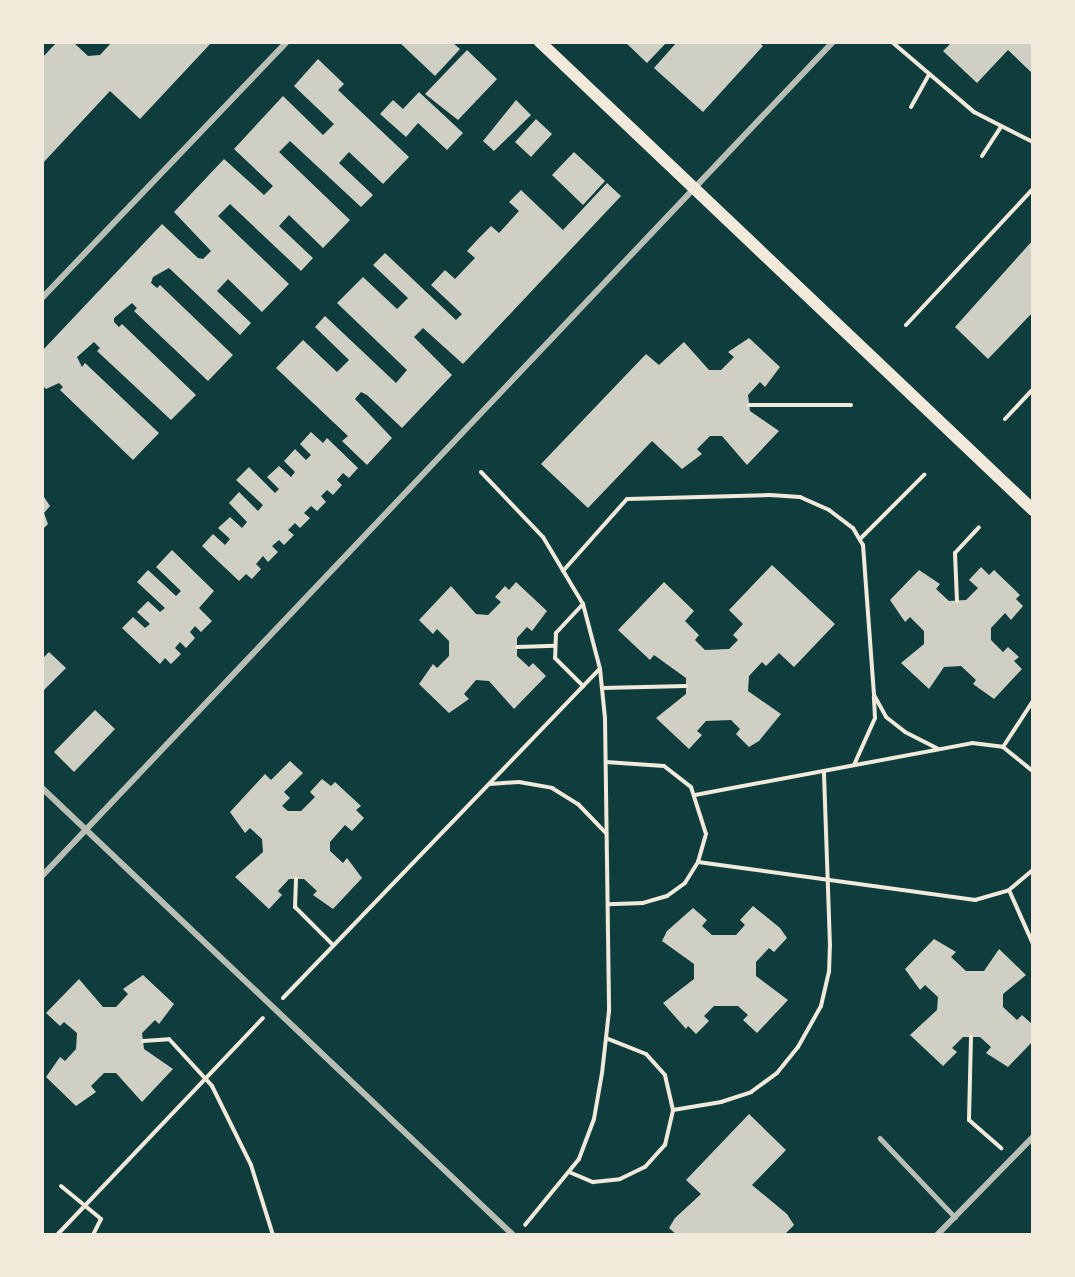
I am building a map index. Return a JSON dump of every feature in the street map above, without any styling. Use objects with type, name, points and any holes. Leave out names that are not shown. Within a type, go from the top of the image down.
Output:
[{"type":"main road","points":[[540,42],[1033,510]]},
{"type":"street","points":[[42,298],[287,42]]},
{"type":"street","points":[[42,876],[696,190],[833,42]]},
{"type":"street","points":[[42,788],[515,1235]]},
{"type":"street","points":[[938,1235],[1033,1137]]},
{"type":"lane","points":[[880,1138],[955,1217]]},
{"type":"path","points":[[892,42],[928,76],[1000,128],[1033,142]]},
{"type":"path","points":[[911,107],[928,76]]},
{"type":"path","points":[[982,156],[1000,128]]},
{"type":"path","points":[[906,325],[1033,189]]},
{"type":"path","points":[[1005,419],[1033,389]]},
{"type":"path","points":[[749,405],[851,405]]},
{"type":"path","points":[[481,472],[543,537],[583,604],[600,669],[606,762],[608,904],[606,1038],[594,1119],[579,1159],[515,1235]]},
{"type":"path","points":[[860,539],[924,475]]},
{"type":"path","points":[[563,571],[627,499],[800,497],[829,510],[852,528],[860,539],[874,718],[854,765]]},
{"type":"path","points":[[957,601],[955,553],[979,527]]},
{"type":"path","points":[[583,604],[556,633],[555,646],[555,658],[583,686]]},
{"type":"path","points":[[517,646],[555,646]]},
{"type":"path","points":[[57,1235],[600,669]]},
{"type":"path","points":[[602,688],[686,686]]},
{"type":"path","points":[[874,695],[886,717],[905,732],[938,749]]},
{"type":"path","points":[[1003,747],[1033,701]]},
{"type":"path","points":[[695,795],[972,743],[1003,747],[1033,771]]},
{"type":"path","points":[[606,762],[664,766],[691,787],[706,834],[698,862],[685,883],[667,896],[643,903],[608,904]]},
{"type":"path","points":[[673,1110],[721,1102],[752,1092],[777,1073],[798,1047],[820,1006],[829,972],[824,771]]},
{"type":"path","points":[[489,784],[519,782],[552,788],[578,804],[606,834]]},
{"type":"path","points":[[698,862],[975,900],[1009,890],[1033,870]]},
{"type":"path","points":[[296,879],[295,907],[333,945]]},
{"type":"path","points":[[1009,890],[1033,944]]},
{"type":"path","points":[[971,1037],[969,1120],[1012,1159]]},
{"type":"path","points":[[569,1172],[593,1182],[620,1179],[645,1167],[665,1145],[673,1110],[664,1075],[646,1054],[606,1038]]},
{"type":"path","points":[[143,1041],[169,1039],[205,1079],[251,1165],[273,1235]]},
{"type":"path","points":[[61,1186],[101,1219],[93,1235]]},
{"type":"building","points":[[57,42],[73,42],[88,56],[100,55],[112,42],[212,42],[140,119],[110,91],[42,164],[42,58]]},
{"type":"building","points":[[399,42],[452,42],[460,49],[435,76]]},
{"type":"building","points":[[625,42],[667,42],[647,63]]},
{"type":"building","points":[[677,42],[759,42],[763,46],[703,112],[654,68]]},
{"type":"building","points":[[952,42],[1033,42],[1033,74],[1008,50],[977,83],[943,51]]},
{"type":"building","points":[[467,50],[497,79],[458,120],[425,94]]},
{"type":"building","points":[[318,59],[344,84],[338,90],[409,157],[383,184],[349,152],[339,163],[373,195],[361,207],[290,141],[279,152],[350,220],[323,248],[289,215],[279,226],[313,258],[301,271],[230,204],[218,216],[289,284],[262,312],[228,279],[217,291],[251,323],[240,335],[169,268],[153,277],[151,283],[157,288],[160,285],[233,355],[208,381],[134,311],[137,308],[132,303],[114,318],[114,322],[119,327],[122,324],[196,395],[171,420],[97,351],[100,348],[94,342],[77,357],[82,367],[85,363],[159,433],[133,460],[60,390],[63,387],[59,383],[46,389],[42,385],[42,351],[162,224],[198,258],[203,259],[211,251],[174,212],[224,159],[264,195],[273,186],[234,149],[283,96],[323,135],[334,124],[294,86]]},
{"type":"building","points":[[419,92],[463,133],[447,150],[418,123],[406,137],[380,114],[393,100],[403,109]]},
{"type":"building","points":[[516,100],[531,115],[494,151],[483,141]]},
{"type":"building","points":[[536,119],[552,134],[531,157],[515,142]]},
{"type":"building","points":[[574,152],[605,181],[583,205],[552,175]]},
{"type":"building","points":[[607,183],[621,196],[463,364],[423,328],[414,337],[452,375],[402,428],[367,395],[361,392],[355,399],[392,438],[367,465],[342,441],[348,436],[276,368],[303,340],[337,372],[349,360],[315,327],[325,316],[396,383],[407,370],[337,303],[363,277],[397,309],[408,298],[373,265],[385,253],[456,320],[462,314],[431,285],[445,270],[455,279],[475,258],[467,251],[491,226],[499,233],[519,211],[509,202],[521,190],[563,230]]},
{"type":"building","points":[[1033,240],[1033,312],[988,359],[955,327]]},
{"type":"building","points":[[749,338],[780,367],[765,387],[760,382],[748,395],[750,411],[779,431],[747,465],[722,436],[710,436],[697,449],[702,454],[682,469],[652,441],[588,508],[541,464],[646,354],[659,365],[684,342],[709,370],[721,370],[734,357],[728,352]]},
{"type":"building","points":[[311,432],[323,443],[327,438],[358,468],[349,478],[343,473],[337,480],[342,485],[333,495],[327,490],[321,496],[326,502],[317,511],[311,506],[304,513],[310,518],[300,528],[295,523],[288,530],[294,535],[284,545],[279,540],[272,546],[278,552],[268,562],[263,556],[256,564],[261,569],[252,579],[246,574],[239,581],[202,546],[213,534],[225,545],[230,539],[218,528],[230,517],[242,528],[247,522],[229,503],[239,492],[258,511],[263,505],[236,480],[249,467],[275,493],[279,489],[267,477],[279,466],[291,477],[295,472],[284,461],[295,449],[306,460],[311,455],[300,444]]},
{"type":"building","points":[[42,494],[50,506],[44,513],[48,524],[42,530]]},
{"type":"building","points":[[172,550],[214,591],[199,608],[212,621],[201,632],[195,626],[190,632],[195,638],[186,648],[180,642],[175,648],[181,654],[171,664],[165,658],[160,664],[122,628],[133,617],[145,628],[150,624],[137,612],[148,601],[160,612],[165,608],[137,582],[148,570],[176,596],[181,591],[156,567]]},
{"type":"building","points":[[772,565],[835,624],[794,667],[779,653],[766,666],[762,662],[749,676],[748,691],[781,714],[759,741],[749,747],[736,734],[740,729],[731,720],[706,721],[697,731],[702,735],[689,749],[656,718],[686,694],[686,678],[654,655],[650,660],[618,630],[664,582],[694,611],[685,621],[699,635],[695,640],[705,650],[729,649],[738,640],[733,635],[743,624],[729,610]]},
{"type":"building","points":[[981,567],[989,575],[994,570],[1020,595],[1016,599],[1023,606],[1011,620],[1005,613],[991,628],[991,640],[1003,652],[1008,647],[1019,657],[1014,661],[1022,669],[994,699],[973,684],[976,680],[961,666],[944,667],[929,689],[901,663],[924,644],[924,631],[910,617],[905,622],[890,600],[919,570],[940,584],[936,589],[949,601],[966,600],[978,588],[969,580]]},
{"type":"building","points":[[516,582],[547,611],[532,631],[527,627],[517,638],[517,656],[529,667],[533,663],[546,676],[514,709],[489,681],[476,680],[464,694],[469,699],[449,713],[419,684],[433,664],[437,668],[449,656],[449,641],[437,629],[433,634],[419,620],[451,586],[476,614],[488,615],[501,602],[495,597],[505,586],[509,590]]},
{"type":"building","points":[[49,652],[66,668],[42,692],[42,659]]},
{"type":"building","points":[[95,710],[115,729],[74,772],[54,752]]},
{"type":"building","points":[[290,761],[303,773],[284,792],[290,798],[282,806],[288,811],[301,811],[315,797],[310,792],[322,779],[331,786],[335,782],[361,806],[356,810],[364,818],[352,831],[345,825],[330,842],[330,851],[343,863],[347,858],[362,878],[333,909],[313,895],[317,891],[304,879],[289,879],[278,891],[282,895],[269,909],[235,877],[263,852],[262,839],[250,828],[245,833],[230,812],[265,774],[271,780]]},
{"type":"building","points":[[753,906],[780,928],[787,938],[774,952],[769,948],[756,962],[756,976],[788,1000],[757,1033],[743,1020],[748,1015],[738,1006],[714,1006],[704,1016],[709,1021],[696,1034],[688,1026],[686,1029],[663,1003],[694,979],[694,964],[662,941],[667,931],[693,908],[707,920],[702,926],[712,935],[736,935],[745,925],[740,920]]},
{"type":"building","points":[[934,939],[956,952],[951,957],[966,971],[984,971],[999,949],[1026,975],[1003,994],[1003,1007],[1017,1020],[1022,1015],[1033,1025],[1033,1041],[1008,1067],[986,1053],[991,1047],[980,1037],[963,1037],[952,1048],[957,1052],[943,1066],[910,1035],[937,1010],[938,997],[925,985],[920,990],[905,969]]},
{"type":"building","points":[[143,975],[174,1004],[159,1024],[155,1020],[142,1033],[144,1049],[173,1069],[142,1102],[116,1073],[104,1073],[91,1086],[96,1092],[76,1106],[46,1077],[60,1057],[65,1061],[76,1049],[77,1033],[64,1022],[60,1026],[46,1013],[79,979],[103,1007],[116,1007],[128,994],[123,989]]},
{"type":"building","points":[[749,1114],[786,1150],[752,1185],[787,1214],[794,1225],[784,1235],[677,1235],[669,1228],[675,1218],[701,1194],[686,1180]]}]
